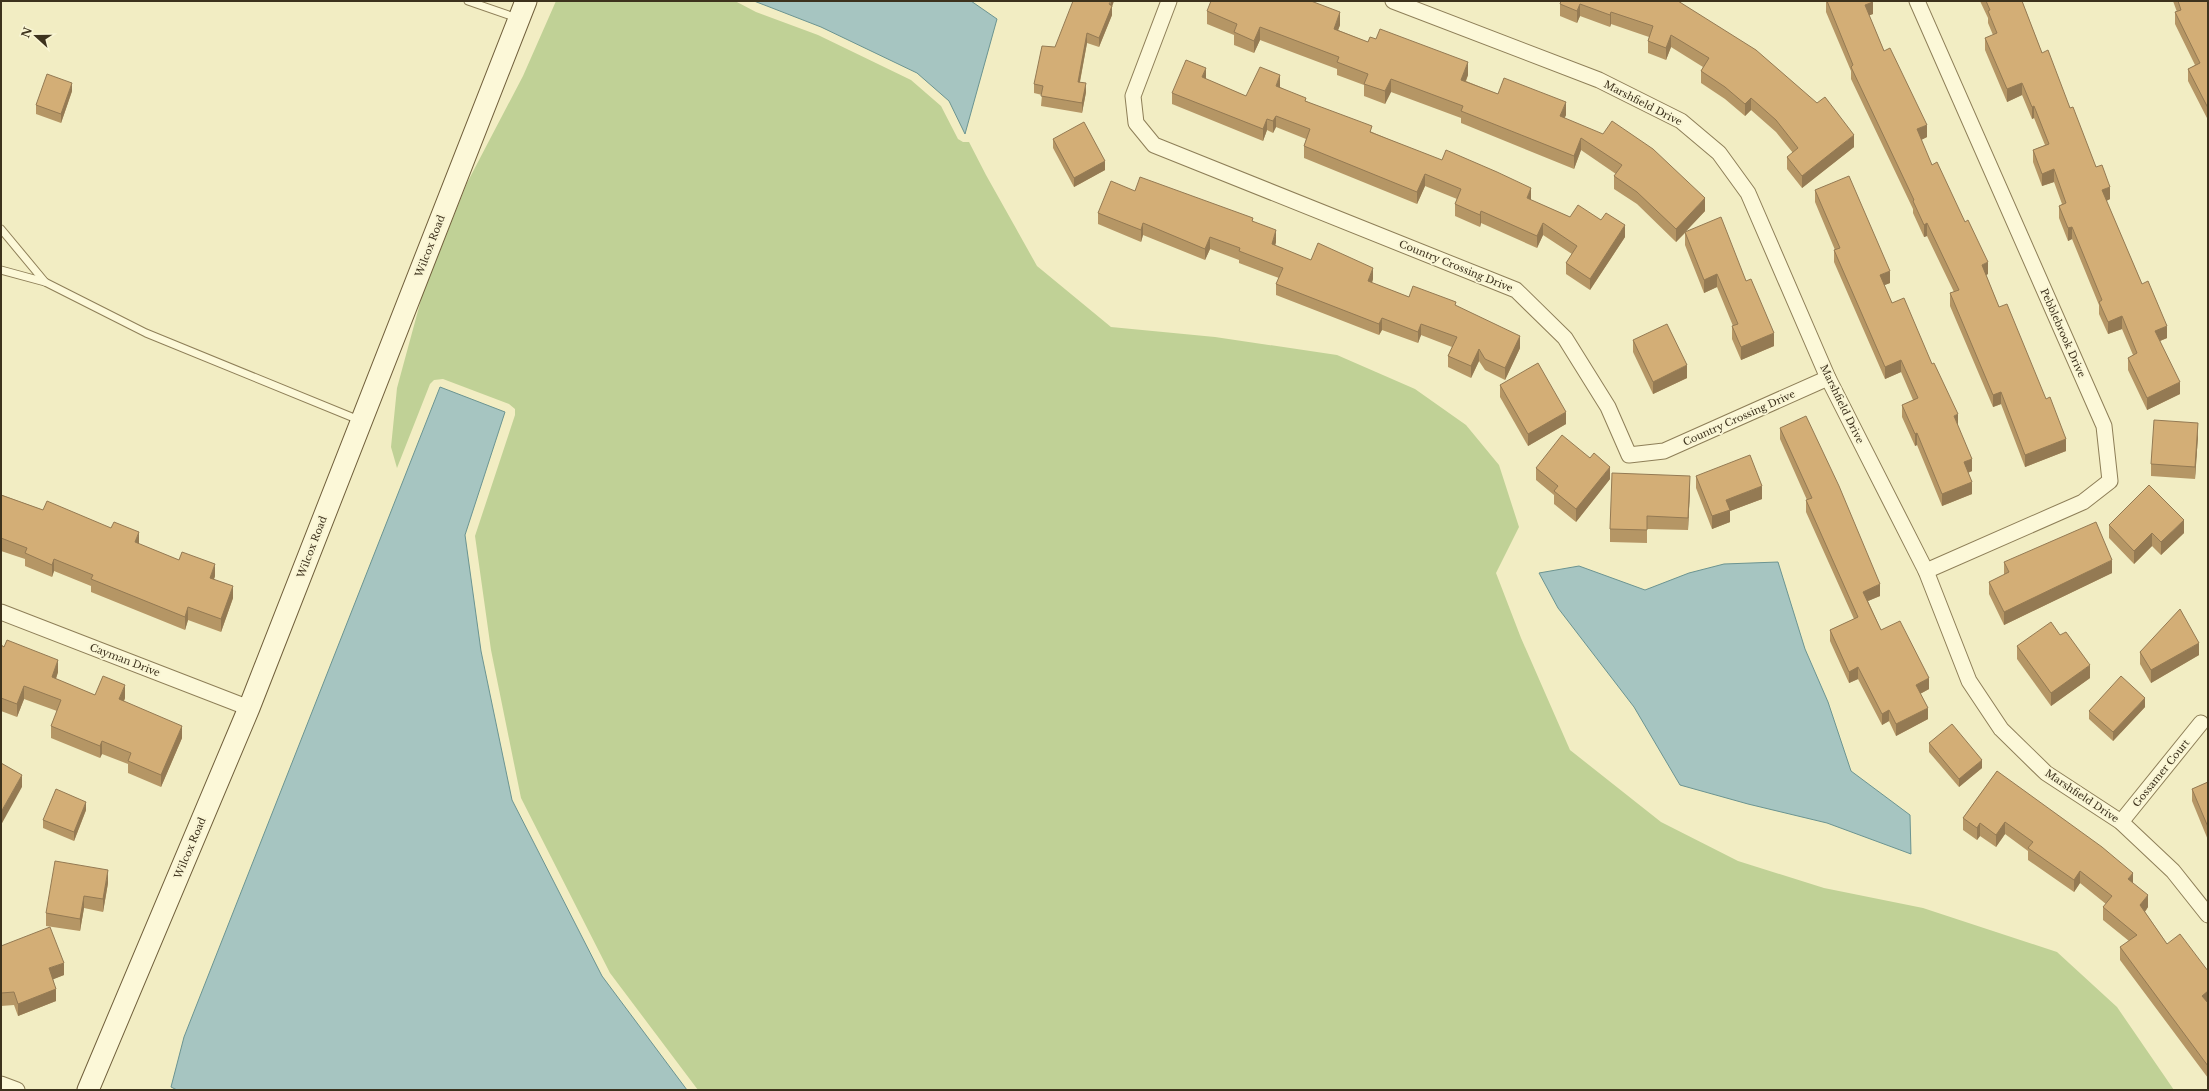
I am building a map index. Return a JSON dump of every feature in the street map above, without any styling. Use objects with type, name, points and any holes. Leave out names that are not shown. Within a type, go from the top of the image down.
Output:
[{"type":"street","name":"Country Crossing Drive","points":[[1169,1],[1133,96],[1136,123],[1154,145],[1516,290],[1565,338],[1608,408],[1629,455],[1664,451],[1828,378]]},
{"type":"street","name":"Marshfield Drive","points":[[1393,1],[1599,80],[1681,121],[1719,153],[1748,192],[1828,378],[1926,571],[1969,681],[2001,729],[2046,772],[2122,822],[2173,872],[2208,915]]},
{"type":"street","name":"Pebblebrook Drive","points":[[1917,1],[2104,426],[2110,481],[2083,502],[1926,571]]},
{"type":"street","name":"Wilcox Road","points":[[88,1090],[249,708],[522,10]]},
{"type":"street","name":"Cayman Drive","points":[[1,612],[249,708]]},
{"type":"street","name":"Gossamer Court","points":[[2122,822],[2201,723]]},
{"type":"street","points":[[1,1084],[17,1090]]},
{"type":"lane","points":[[468,1],[522,10]]},
{"type":"lane","points":[[1,229],[45,282]]},
{"type":"lane","points":[[1,270],[45,282],[146,333],[361,421]]},
{"type":"green space","points":[[556,1],[735,1],[756,12],[818,35],[911,80],[941,106],[958,139],[963,142],[969,142],[1037,266],[1111,327],[1215,337],[1337,355],[1415,389],[1466,425],[1499,465],[1519,527],[1496,573],[1521,638],[1570,750],[1661,822],[1738,861],[1824,888],[1923,908],[2057,952],[2117,1007],[2174,1090],[698,1090],[610,973],[521,798],[491,650],[475,536],[515,415],[515,409],[509,404],[443,379],[434,380],[430,384],[397,468],[391,447],[397,388],[422,296],[467,183],[523,76]]},
{"type":"water","points":[[754,1],[971,1],[997,19],[965,134],[949,101],[917,73],[821,27]]},
{"type":"water","points":[[440,387],[505,412],[465,535],[481,651],[512,800],[602,976],[687,1090],[177,1090],[171,1087],[184,1037]]},
{"type":"water","points":[[1778,562],[1805,649],[1828,702],[1851,771],[1910,815],[1911,854],[1827,823],[1748,804],[1680,785],[1634,707],[1558,608],[1539,573],[1579,566],[1645,590],[1689,573],[1724,564]]},
{"type":"building","points":[[1073,1],[1111,1],[1109,4],[1112,6],[1099,38],[1087,33],[1078,82],[1086,83],[1082,103],[1041,96],[1043,86],[1034,84],[1042,46],[1055,47]]},
{"type":"building","points":[[1211,1],[1311,1],[1340,12],[1334,29],[1368,42],[1370,37],[1376,39],[1380,29],[1468,62],[1461,80],[1498,94],[1504,78],[1566,102],[1560,116],[1603,134],[1612,121],[1653,149],[1705,198],[1676,229],[1637,192],[1614,176],[1622,165],[1581,138],[1574,156],[1461,111],[1463,106],[1391,79],[1385,91],[1364,84],[1368,74],[1337,62],[1339,57],[1260,27],[1254,41],[1234,32],[1237,24],[1207,11]]},
{"type":"building","points":[[1561,1],[1678,1],[1756,50],[1817,103],[1825,97],[1854,135],[1802,176],[1787,157],[1798,148],[1776,120],[1751,98],[1745,104],[1725,87],[1701,71],[1709,58],[1671,35],[1666,48],[1648,41],[1653,26],[1611,12],[1610,15],[1580,4],[1577,11],[1560,4]]},
{"type":"building","points":[[1827,1],[1873,2],[1865,5],[1884,51],[1890,48],[1927,125],[1917,129],[1932,165],[1937,162],[1965,222],[1968,220],[1988,262],[1982,265],[1999,307],[2007,304],[2046,399],[2050,397],[2066,439],[2025,455],[2001,392],[1993,395],[1950,293],[1959,290],[1927,223],[1924,225],[1913,201],[1914,200],[1851,67],[1853,65]]},
{"type":"building","points":[[1986,1],[2022,1],[2042,53],[2048,50],[2070,108],[2073,107],[2096,167],[2102,165],[2110,187],[2102,190],[2142,284],[2148,281],[2167,326],[2155,331],[2180,382],[2147,398],[2128,358],[2137,353],[2122,316],[2108,322],[2099,302],[2102,300],[2072,227],[2068,228],[2059,206],[2066,203],[2054,169],[2042,174],[2033,150],[2049,144],[2034,106],[2032,107],[2022,83],[2007,89],[1985,38],[1997,33],[1988,11],[1990,10]]},
{"type":"building","points":[[2178,1],[2208,1],[2208,108],[2188,69],[2200,63],[2175,12],[2181,10]]},
{"type":"building","points":[[1186,60],[1206,68],[1202,77],[1246,96],[1260,67],[1280,75],[1276,86],[1306,98],[1305,101],[1372,126],[1370,132],[1442,160],[1446,150],[1531,188],[1527,198],[1570,217],[1578,205],[1601,220],[1606,213],[1625,225],[1590,279],[1566,263],[1577,246],[1543,223],[1537,236],[1481,211],[1480,215],[1455,204],[1461,189],[1425,174],[1417,192],[1304,146],[1310,129],[1276,116],[1273,121],[1267,119],[1263,129],[1172,93]]},
{"type":"building","points":[[47,74],[72,83],[61,114],[36,105]]},
{"type":"building","points":[[1084,122],[1105,161],[1074,178],[1053,139]]},
{"type":"building","points":[[1849,176],[1890,271],[1880,275],[1892,303],[1904,298],[1932,364],[1934,363],[1958,414],[1954,416],[1972,459],[1964,462],[1972,482],[1942,494],[1917,433],[1915,434],[1902,405],[1918,398],[1901,360],[1885,367],[1834,250],[1840,248],[1815,190]]},
{"type":"building","points":[[1140,177],[1253,218],[1252,221],[1276,230],[1272,244],[1311,260],[1318,243],[1373,268],[1368,281],[1409,297],[1413,286],[1456,302],[1455,305],[1520,336],[1505,368],[1485,359],[1479,349],[1471,366],[1448,356],[1457,337],[1421,324],[1418,332],[1382,318],[1379,324],[1276,284],[1283,268],[1239,251],[1240,248],[1210,237],[1205,249],[1143,223],[1141,230],[1098,213],[1111,181],[1135,191]]},
{"type":"building","points":[[1721,217],[1746,281],[1751,279],[1774,333],[1741,347],[1732,326],[1738,324],[1717,274],[1704,280],[1685,232]]},
{"type":"building","points":[[1667,324],[1687,365],[1653,382],[1633,340]]},
{"type":"building","points":[[1538,363],[1566,412],[1528,434],[1500,385]]},
{"type":"building","points":[[1806,416],[1839,486],[1880,584],[1863,592],[1881,630],[1900,621],[1929,678],[1916,685],[1928,708],[1896,724],[1889,710],[1882,714],[1858,667],[1849,672],[1830,630],[1858,617],[1806,500],[1812,498],[1780,428]]},
{"type":"building","points":[[2154,420],[2198,423],[2195,467],[2151,464]]},
{"type":"building","points":[[1562,435],[1590,458],[1594,453],[1610,467],[1576,509],[1554,491],[1558,486],[1536,468]]},
{"type":"building","points":[[1750,455],[1762,486],[1726,500],[1730,510],[1712,516],[1696,476]]},
{"type":"building","points":[[1612,473],[1690,476],[1688,518],[1647,516],[1647,530],[1610,529]]},
{"type":"building","points":[[2149,485],[2184,520],[2161,542],[2152,533],[2134,551],[2109,525]]},
{"type":"building","points":[[1,495],[43,510],[47,501],[111,528],[114,522],[139,532],[135,542],[179,560],[182,552],[215,564],[210,578],[233,586],[221,619],[188,607],[185,617],[91,579],[93,575],[54,559],[52,565],[25,553],[27,548],[1,538]]},
{"type":"building","points":[[2096,522],[2112,560],[2004,612],[1989,582],[2009,572],[2004,562]]},
{"type":"building","points":[[2180,609],[2199,643],[2151,670],[2140,652]]},
{"type":"building","points":[[2051,622],[2060,635],[2066,632],[2090,665],[2051,693],[2017,646]]},
{"type":"building","points":[[7,640],[58,660],[52,677],[95,695],[103,676],[125,685],[119,699],[182,726],[161,775],[128,761],[131,753],[102,741],[100,746],[51,726],[61,700],[24,686],[17,704],[1,698],[1,645],[4,647]]},
{"type":"building","points":[[2121,676],[2145,698],[2113,732],[2089,711]]},
{"type":"building","points":[[1952,724],[1982,760],[1959,779],[1929,743]]},
{"type":"building","points":[[1,763],[22,775],[1,812]]},
{"type":"building","points":[[1997,771],[2102,847],[2133,873],[2128,879],[2148,895],[2140,905],[2167,944],[2180,934],[2208,971],[2208,991],[2202,996],[2208,1003],[2208,1066],[2120,947],[2137,935],[2103,907],[2112,896],[2080,871],[2074,880],[2028,848],[2033,842],[2005,822],[1996,835],[1980,823],[1977,828],[1963,818]]},
{"type":"building","points":[[2208,782],[2208,827],[2192,789]]},
{"type":"building","points":[[56,789],[86,802],[74,832],[43,820]]},
{"type":"building","points":[[55,861],[108,870],[103,899],[84,896],[80,919],[46,913]]},
{"type":"building","points":[[50,927],[64,963],[49,968],[56,989],[18,1004],[14,992],[1,993],[1,946]]}]
